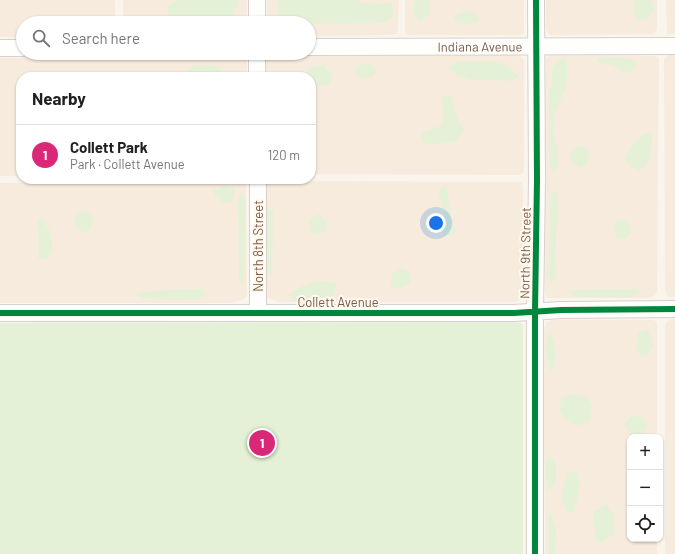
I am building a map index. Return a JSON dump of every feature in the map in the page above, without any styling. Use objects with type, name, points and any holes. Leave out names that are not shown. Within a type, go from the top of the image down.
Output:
[{"type":"street","points":[[257,0],[257,16]]},
{"type":"street","name":"North 9th Street","points":[[534,554],[537,180],[536,0]]},
{"type":"street","name":"Indiana Avenue","points":[[316,47],[675,46]]},
{"type":"street","points":[[0,48],[16,48]]},
{"type":"street","points":[[257,60],[257,72]]},
{"type":"street","name":"North 8th Street","points":[[258,184],[258,313]]},
{"type":"street","name":"Collett Avenue","points":[[0,314],[514,313],[561,310],[675,309]]},
{"type":"shaded area","points":[[0,0],[115,0],[115,16],[16,16],[16,37],[0,37]]},
{"type":"shaded area","points":[[123,0],[247,0],[247,16],[123,16]]},
{"type":"shaded area","points":[[267,0],[399,0],[398,32],[390,35],[316,36],[316,16],[267,16]]},
{"type":"shaded area","points":[[405,0],[524,0],[524,33],[520,35],[409,35],[405,30]]},
{"type":"shaded area","points":[[546,0],[657,0],[656,32],[652,34],[550,35],[546,29]]},
{"type":"shaded area","points":[[666,0],[675,0],[675,34],[668,35],[667,33]]},
{"type":"shaded area","points":[[512,55],[522,57],[524,60],[524,171],[520,175],[316,174],[316,72],[265,72],[265,61],[316,60],[316,56]]},
{"type":"shaded area","points":[[551,55],[658,57],[657,292],[653,297],[549,298],[546,296],[546,58]]},
{"type":"shaded area","points":[[669,55],[675,55],[675,297],[669,297],[665,288],[664,60]]},
{"type":"shaded area","points":[[0,58],[16,58],[16,60],[246,60],[247,72],[16,72],[16,176],[0,176]]},
{"type":"shaded area","points":[[316,181],[521,182],[523,186],[523,294],[522,298],[516,302],[279,302],[268,298],[265,295],[266,184],[316,184]]},
{"type":"shaded area","points":[[0,183],[245,184],[247,296],[243,300],[230,303],[0,303]]},
{"type":"shaded area","points":[[671,319],[675,319],[675,554],[665,554],[665,325],[666,322]]},
{"type":"shaded area","points":[[552,320],[653,320],[657,323],[657,434],[627,434],[627,542],[657,542],[657,554],[545,554],[543,333],[546,323]]},
{"type":"green space","points":[[178,0],[238,0],[233,16],[168,16],[168,5]]},
{"type":"green space","points":[[278,0],[359,0],[361,3],[384,4],[392,2],[394,16],[385,23],[316,24],[316,16],[277,16]]},
{"type":"green space","points":[[415,0],[430,0],[429,15],[419,21],[413,12]]},
{"type":"green space","points":[[632,0],[651,0],[654,9],[647,19],[638,21],[634,13]]},
{"type":"green space","points":[[468,11],[478,14],[477,21],[469,24],[456,23],[454,16]]},
{"type":"green space","points":[[564,57],[568,69],[566,86],[556,110],[553,130],[558,153],[558,167],[554,172],[549,164],[549,91],[552,80],[551,71],[555,63]]},
{"type":"green space","points":[[606,57],[620,57],[636,61],[636,68],[628,73],[621,71],[613,65],[600,64],[596,60]]},
{"type":"green space","points":[[461,61],[494,62],[509,66],[519,78],[509,81],[474,80],[456,75],[448,67]]},
{"type":"green space","points":[[369,63],[376,71],[372,77],[361,79],[356,74],[356,66]]},
{"type":"green space","points":[[195,65],[221,66],[220,72],[185,71]]},
{"type":"green space","points":[[323,65],[333,75],[329,84],[316,86],[316,72],[308,72],[309,68]]},
{"type":"green space","points":[[451,96],[456,115],[464,131],[456,141],[432,145],[422,142],[421,133],[443,125],[443,97]]},
{"type":"green space","points":[[645,133],[652,134],[651,157],[645,167],[639,170],[630,166],[625,159],[632,145]]},
{"type":"green space","points":[[578,146],[587,147],[589,158],[586,165],[580,168],[572,162],[569,154]]},
{"type":"green space","points":[[225,185],[234,189],[233,201],[222,204],[213,190]]},
{"type":"green space","points":[[446,185],[452,220],[456,231],[451,236],[444,236],[442,230],[444,214],[439,197],[439,190]]},
{"type":"green space","points":[[555,190],[558,202],[555,258],[556,279],[550,283],[547,272],[549,258],[549,220],[551,194]]},
{"type":"green space","points":[[242,193],[246,200],[244,289],[239,279],[238,207],[239,195]]},
{"type":"green space","points":[[267,208],[273,211],[272,273],[270,275],[267,269]]},
{"type":"green space","points":[[85,210],[93,216],[91,229],[84,233],[75,227],[75,215]]},
{"type":"green space","points":[[319,214],[327,222],[325,231],[314,235],[310,230],[309,219]]},
{"type":"green space","points":[[41,216],[50,232],[53,252],[45,259],[38,258],[39,239],[37,224]]},
{"type":"green space","points":[[627,220],[631,232],[625,239],[617,238],[613,228],[616,221]]},
{"type":"green space","points":[[402,269],[410,272],[411,281],[406,286],[396,289],[390,285],[393,273]]},
{"type":"green space","points":[[318,281],[336,283],[335,295],[317,301],[305,301],[288,295],[300,287]]},
{"type":"green space","points":[[202,289],[206,295],[196,299],[181,300],[138,298],[137,293],[165,290]]},
{"type":"green space","points":[[641,289],[640,293],[627,297],[575,297],[570,294],[573,290]]},
{"type":"green space","points":[[517,322],[522,324],[523,327],[523,554],[0,554],[0,323]]},
{"type":"green space","points":[[648,329],[653,345],[649,354],[641,357],[636,348],[638,333]]},
{"type":"green space","points":[[550,332],[555,346],[555,365],[551,371],[547,352],[547,341]]},
{"type":"green space","points":[[573,394],[588,397],[593,408],[588,422],[576,426],[565,420],[560,411],[561,398]]},
{"type":"green space","points":[[632,415],[643,418],[647,427],[642,434],[630,434],[624,423]]},
{"type":"green space","points":[[550,456],[556,464],[556,483],[550,491],[546,476],[546,464]]},
{"type":"green space","points":[[567,471],[577,473],[580,484],[574,513],[566,511],[562,497]]},
{"type":"green space","points":[[606,504],[614,516],[613,535],[601,543],[596,540],[593,512]]},
{"type":"green space","points":[[550,512],[556,527],[555,554],[549,554],[548,516]]},
{"type":"cycle path","points":[[535,554],[535,311],[537,180],[536,0]]},
{"type":"cycle path","points":[[0,313],[514,313],[561,310],[675,309]]},
{"type":"place","name":"Collett Park","points":[[262,443]]}]
